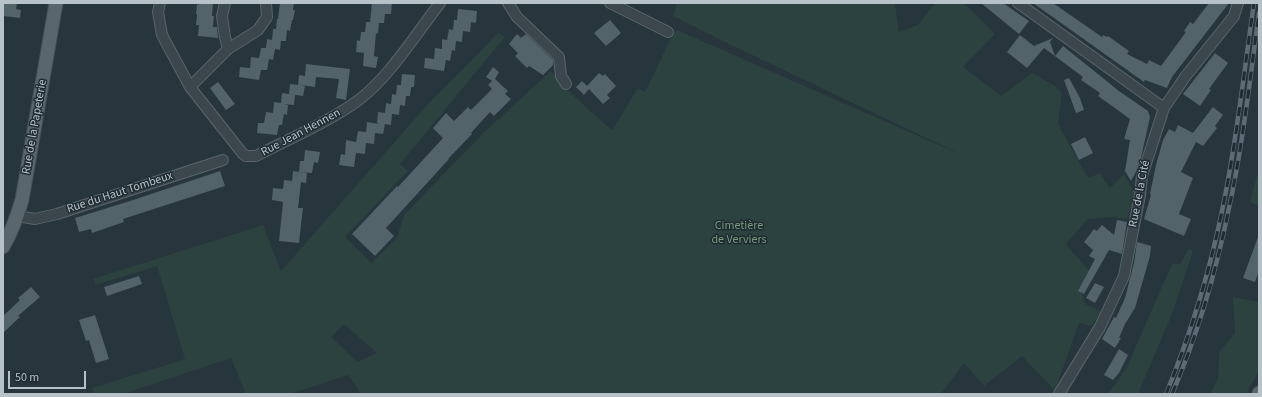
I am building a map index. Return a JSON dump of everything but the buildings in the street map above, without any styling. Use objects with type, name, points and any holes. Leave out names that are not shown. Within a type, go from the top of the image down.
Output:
[{"type":"main road","name":"Rue de la Papeterie","points":[[3,247],[17,216],[22,200],[56,3]]},
{"type":"street","name":"Rue Jean Hennen","points":[[160,3],[158,12],[162,35],[190,86],[237,147],[246,156],[256,156],[332,116],[361,98],[378,83],[394,64],[440,3]]},
{"type":"street","points":[[225,3],[222,16],[228,49]]},
{"type":"street","points":[[190,86],[228,49],[258,30],[267,17],[266,3]]},
{"type":"street","points":[[508,3],[517,18],[559,57],[561,76],[566,84]]},
{"type":"street","points":[[610,3],[668,32]]},
{"type":"street","points":[[1018,3],[1164,108]]},
{"type":"street","name":"Rue de la Cité","points":[[1059,394],[1100,327],[1124,276],[1140,195],[1142,176],[1164,108],[1185,77],[1234,16],[1238,3]]},
{"type":"street","name":"Rue du Haut Tombeux","points":[[17,216],[35,219],[57,214],[223,160]]},
{"type":"green space","name":"Cimetière de Verviers","points":[[677,3],[895,3],[899,32],[918,25],[935,3],[964,3],[995,34],[963,67],[1001,96],[1032,73],[1055,86],[1062,93],[1058,124],[1088,178],[1100,173],[1110,188],[1124,174],[1135,193],[1127,219],[1112,217],[1088,219],[1066,244],[1089,271],[1081,290],[1085,304],[1102,312],[1091,326],[1079,323],[1055,391],[1022,356],[984,386],[964,363],[941,394],[360,394],[348,375],[290,394],[240,394],[245,392],[231,358],[123,394],[94,394],[92,388],[185,359],[157,266],[96,285],[93,279],[263,225],[281,271],[428,104],[498,33],[505,37],[400,164],[408,171],[345,237],[371,263],[397,238],[404,215],[483,133],[551,71],[573,95],[612,130],[638,88],[645,92],[672,36],[677,30],[964,156],[673,16]],"holes":[[[344,324],[377,353],[357,362],[331,337]]]},
{"type":"green space","points":[[1259,168],[1259,206],[1250,202]]},
{"type":"green space","points":[[1189,248],[1193,251],[1172,314],[1138,394],[1108,394],[1126,369],[1172,264],[1180,264]]},
{"type":"green space","points":[[1233,297],[1259,302],[1259,371],[1246,394],[1210,394],[1218,379],[1219,352],[1235,333]]},
{"type":"railway","points":[[1166,394],[1184,348],[1199,302],[1218,230],[1232,156],[1254,3]]},
{"type":"railway","points":[[1172,394],[1198,326],[1224,232],[1242,135],[1259,13]]}]
